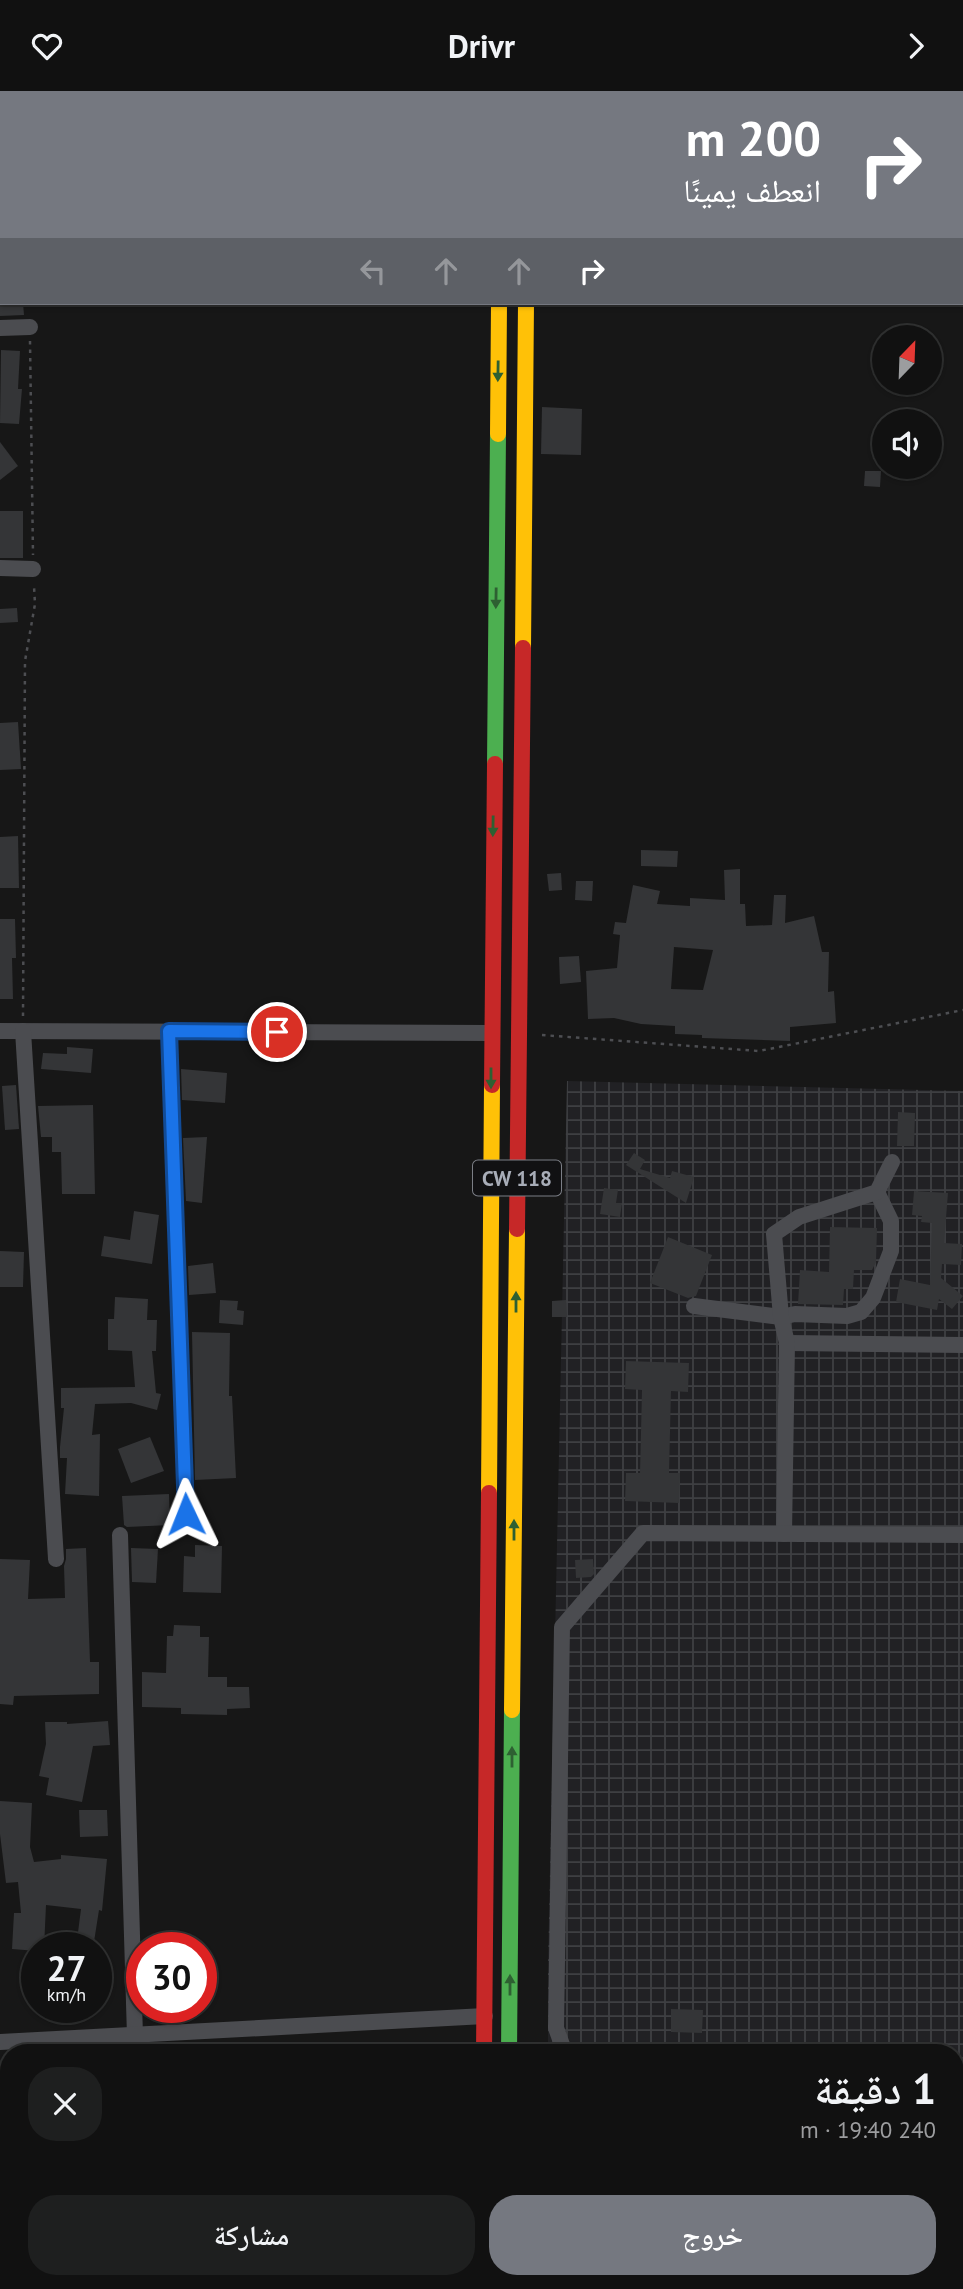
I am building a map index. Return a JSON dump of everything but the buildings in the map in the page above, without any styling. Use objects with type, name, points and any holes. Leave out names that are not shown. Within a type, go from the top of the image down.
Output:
[{"type":"highway","name":"CW 118","points":[[484,2044],[499,305]]},
{"type":"highway","name":"CW 118","points":[[509,2044],[526,305]]},
{"type":"street","points":[[0,328],[30,327]]},
{"type":"street","points":[[0,568],[33,569]]},
{"type":"street","points":[[0,1031],[491,1033]]},
{"type":"street","points":[[23,1031],[56,1559]]},
{"type":"street","points":[[169,1031],[186,1514]]},
{"type":"street","points":[[784,1534],[787,1343],[781,1317],[774,1234],[799,1217],[877,1192],[892,1162]]},
{"type":"street","points":[[694,1305],[781,1317],[795,1314],[847,1316],[861,1312],[873,1298],[891,1251],[891,1221],[877,1192]]},
{"type":"street","points":[[787,1343],[963,1345]]},
{"type":"street","points":[[562,2044],[556,2028],[562,1627],[643,1533],[963,1535]]},
{"type":"street","points":[[120,1535],[135,2036]]},
{"type":"street","points":[[0,2042],[485,2016]]},
{"type":"path","points":[[23,1031],[25,661],[35,604],[30,327]]},
{"type":"path","points":[[518,1034],[759,1051],[963,1010]]},
{"type":"shaded area","points":[[567,1081],[963,1091],[963,2044],[548,2044]]},
{"type":"traffic: fast","points":[[495,764],[498,434]]},
{"type":"traffic: fast","points":[[509,2044],[512,1710]]},
{"type":"traffic: slow","points":[[498,434],[499,305]]},
{"type":"traffic: slow","points":[[523,648],[526,305]]},
{"type":"traffic: slow","points":[[489,1493],[492,1085]]},
{"type":"traffic: slow","points":[[512,1710],[517,1229]]},
{"type":"traffic: jam","points":[[517,1229],[523,648]]},
{"type":"traffic: jam","points":[[492,1085],[495,764]]},
{"type":"traffic: jam","points":[[484,2044],[489,1493]]},
{"type":"route","points":[[186,1514],[169,1031],[277,1032]]}]
